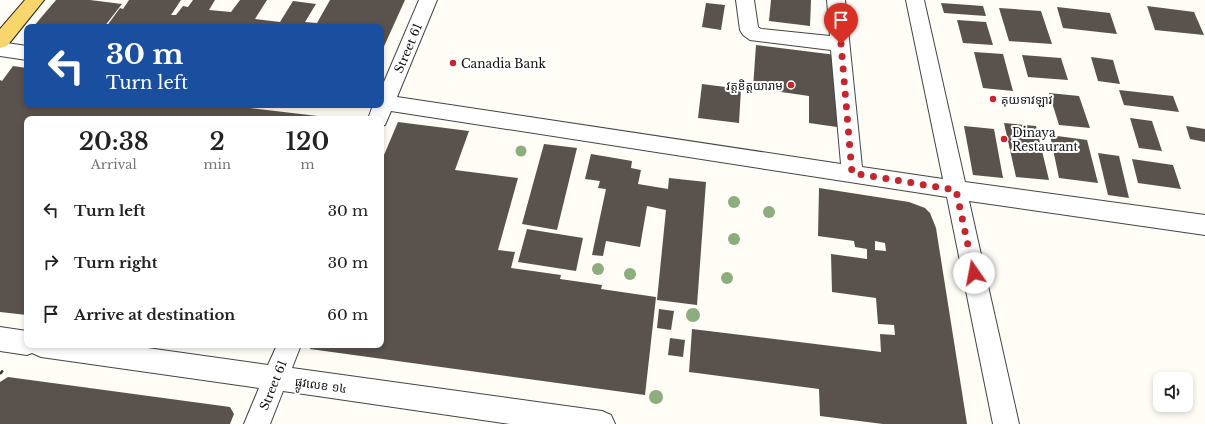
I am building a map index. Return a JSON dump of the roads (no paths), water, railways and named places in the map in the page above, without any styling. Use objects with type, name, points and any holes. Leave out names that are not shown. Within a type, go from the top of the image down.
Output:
[{"type":"main road","points":[[0,41],[35,0]]},
{"type":"street","name":"Street 61","points":[[384,101],[428,0]]},
{"type":"street","points":[[745,0],[749,30],[757,35],[841,44]]},
{"type":"street","points":[[836,0],[852,173]]},
{"type":"street","points":[[915,0],[1006,424]]},
{"type":"street","points":[[0,49],[24,53]]},
{"type":"street","points":[[381,108],[852,173],[956,190],[1205,225]]},
{"type":"street","points":[[0,339],[24,343]]},
{"type":"street","name":"ផ្លូវលេខ ១៤","points":[[61,348],[602,424]]},
{"type":"street","name":"Street 61","points":[[257,424],[287,348]]},
{"type":"place","name":"Canadia Bank","points":[[453,63]]},
{"type":"place","name":"វត្តខិត្តយារាម","points":[[791,85]]},
{"type":"place","name":"គុយទាវឡាវ","points":[[993,99]]},
{"type":"place","name":"Dinaya Restaurant","points":[[1004,139]]}]
